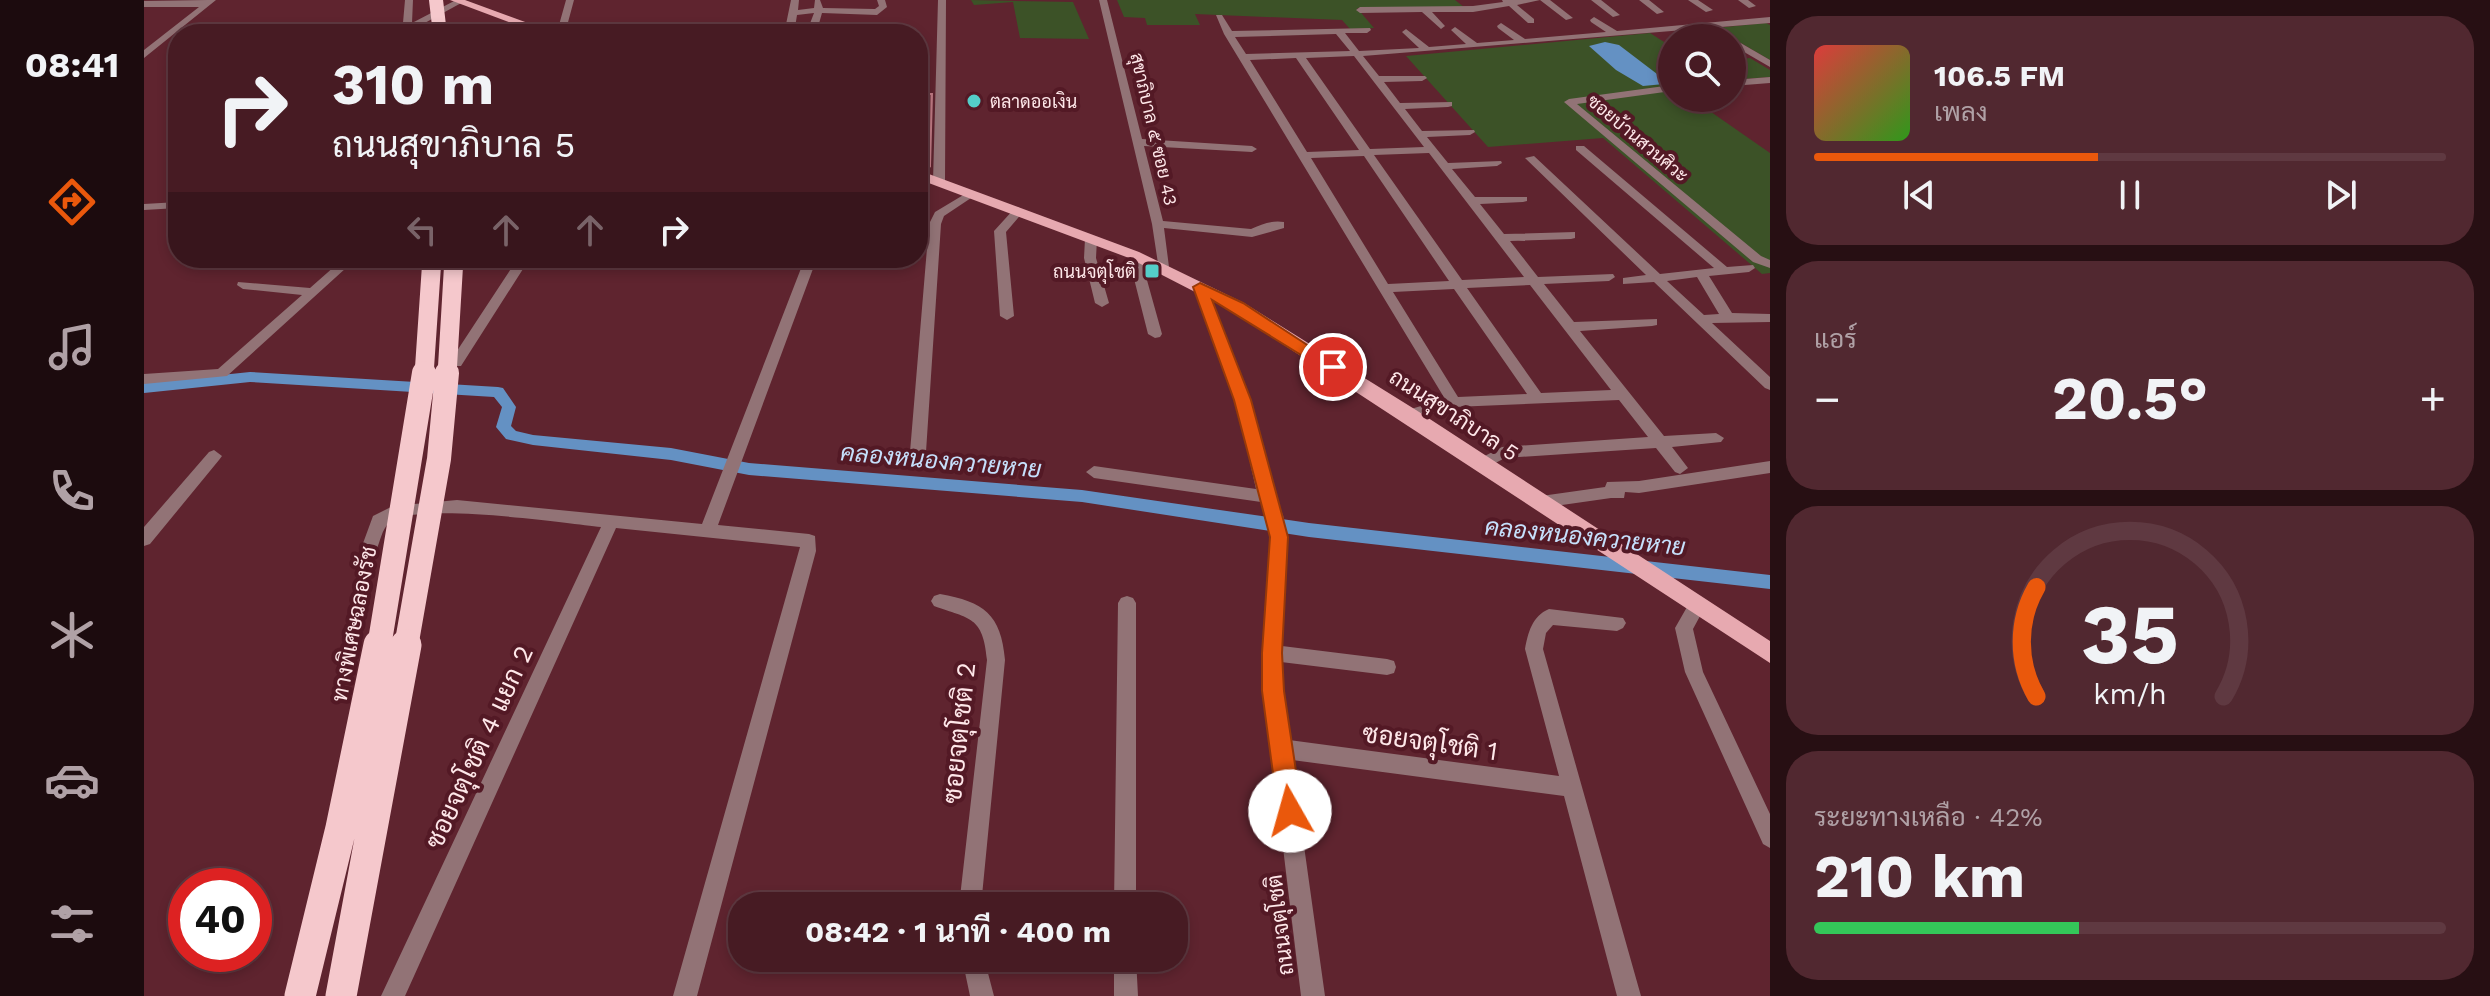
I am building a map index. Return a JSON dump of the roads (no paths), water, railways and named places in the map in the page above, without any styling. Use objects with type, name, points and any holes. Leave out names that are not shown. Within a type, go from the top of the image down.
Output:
[{"type":"highway","points":[[420,0],[422,24]]},
{"type":"highway","points":[[436,0],[439,24]]},
{"type":"highway","name":"ทางพิเศษฉลองรัช","points":[[300,996],[380,648],[428,341],[432,268]]},
{"type":"highway","points":[[341,996],[439,459],[454,268]]},
{"type":"main road","points":[[457,1],[525,24]]},
{"type":"main road","name":"ถนนสุขาภิบาล 5","points":[[928,177],[1163,267],[1238,307],[1409,415],[1770,653]]},
{"type":"street","points":[[408,24],[409,0]]},
{"type":"street","points":[[564,24],[570,0]]},
{"type":"street","points":[[794,20],[795,0]]},
{"type":"street","points":[[794,20],[803,0]]},
{"type":"street","points":[[794,20],[817,8],[830,12],[877,12],[883,7],[881,0]]},
{"type":"street","points":[[939,181],[942,0]]},
{"type":"street","name":"สุขาภิบาล ๕ ซอย 43","points":[[1103,0],[1158,224],[1163,267]]},
{"type":"street","points":[[1360,10],[1473,9],[1507,1],[1536,0]]},
{"type":"street","points":[[1544,0],[1569,18]]},
{"type":"street","points":[[1595,0],[1616,15]]},
{"type":"street","points":[[1643,0],[1671,24]]},
{"type":"street","points":[[1692,0],[1709,10]]},
{"type":"street","points":[[1742,0],[1752,6]]},
{"type":"street","points":[[420,24],[457,1]]},
{"type":"street","points":[[1507,1],[1531,21]]},
{"type":"street","points":[[144,4],[210,2]]},
{"type":"street","points":[[183,24],[210,2]]},
{"type":"street","points":[[1473,9],[1482,16]]},
{"type":"street","points":[[1381,10],[1390,19]]},
{"type":"street","points":[[1425,10],[1441,26]]},
{"type":"street","points":[[1219,17],[1454,402]]},
{"type":"street","points":[[1594,20],[1616,34]]},
{"type":"street","points":[[1742,24],[1770,20]]},
{"type":"street","points":[[1501,26],[1522,41]]},
{"type":"street","points":[[1229,34],[1367,30]]},
{"type":"street","points":[[1455,30],[1475,46]]},
{"type":"street","points":[[1339,31],[1680,468]]},
{"type":"street","points":[[1406,32],[1427,50]]},
{"type":"street","points":[[1243,57],[1357,54],[1658,33]]},
{"type":"street","points":[[144,55],[168,36]]},
{"type":"street","points":[[1746,49],[1770,64]]},
{"type":"street","points":[[1746,54],[1752,53]]},
{"type":"street","points":[[1299,55],[1537,398]]},
{"type":"street","points":[[1375,79],[1422,78]]},
{"type":"street","points":[[1746,82],[1770,80]]},
{"type":"street","name":"ซอยบ้านสวนศิวะ","points":[[1658,90],[1569,102],[1757,259],[1770,264]]},
{"type":"street","points":[[1396,106],[1448,104]]},
{"type":"street","points":[[1419,134],[1470,132]]},
{"type":"street","points":[[1138,142],[1252,149]]},
{"type":"street","points":[[1580,148],[1725,271]]},
{"type":"street","points":[[1304,155],[1432,150]]},
{"type":"street","points":[[1530,158],[1770,385]]},
{"type":"street","points":[[1444,166],[1497,163]]},
{"type":"street","points":[[918,452],[935,224],[939,214],[970,194]]},
{"type":"street","points":[[1471,201],[1523,199]]},
{"type":"street","points":[[144,207],[168,207]]},
{"type":"street","points":[[1007,316],[1000,231],[1018,211]]},
{"type":"street","points":[[1158,224],[1252,233],[1280,225]]},
{"type":"street","points":[[1499,238],[1571,235]]},
{"type":"street","points":[[1091,239],[1090,258],[1102,303]]},
{"type":"street","points":[[1134,255],[1155,334]]},
{"type":"street","points":[[144,379],[222,373],[340,268]]},
{"type":"street","points":[[456,363],[518,268]]},
{"type":"street","points":[[707,532],[807,268]]},
{"type":"street","points":[[1628,281],[1749,268]]},
{"type":"street","points":[[1701,273],[1728,317]]},
{"type":"street","points":[[1385,288],[1609,277]]},
{"type":"street","points":[[243,285],[312,292]]},
{"type":"street","name":"ถนนจตุโชติ","points":[[1200,287],[1243,400],[1266,497],[1275,515],[1279,537],[1272,653],[1273,691],[1313,996]]},
{"type":"street","points":[[1699,320],[1770,318]]},
{"type":"street","points":[[1569,327],[1652,322]]},
{"type":"street","points":[[1409,415],[1454,402],[1620,395]]},
{"type":"street","points":[[1482,464],[1502,453],[1716,438]]},
{"type":"street","points":[[144,539],[214,456]]},
{"type":"street","points":[[1541,502],[1611,492],[1635,494],[1639,487],[1770,467]]},
{"type":"street","points":[[1094,472],[1266,497]]},
{"type":"street","points":[[370,546],[379,521],[393,512],[457,506],[809,541],[685,996]]},
{"type":"street","name":"ซอยจตุโชติ 4 แยก 2","points":[[393,996],[612,520]]},
{"type":"street","name":"ซอยจตุโชติ 2","points":[[940,601],[977,611],[995,636],[996,660],[971,892]]},
{"type":"street","points":[[1125,892],[1127,603]]},
{"type":"street","points":[[1697,605],[1684,628],[1694,672],[1770,837]]},
{"type":"street","points":[[1617,623],[1549,617],[1538,630],[1534,649],[1629,996]]},
{"type":"street","points":[[1272,653],[1387,667]]},
{"type":"street","name":"ซอยจตุโชติ 1","points":[[1283,749],[1570,787]]},
{"type":"street","points":[[976,972],[982,996]]},
{"type":"street","points":[[1125,972],[1126,996]]},
{"type":"water","points":[[1605,42],[1619,45],[1658,75],[1658,85],[1643,86],[1616,70],[1589,46]]},
{"type":"waterway","name":"คลองหนองควายหาย","points":[[144,388],[250,377],[498,392],[509,407],[503,427],[511,435],[533,440],[671,454],[749,469],[1082,496],[1309,530],[1770,582]]},
{"type":"place","name":"ตลาดออเงิน","points":[[974,101]]},
{"type":"place","name":"ถนนจตุโชติ","points":[[1152,271]]}]
